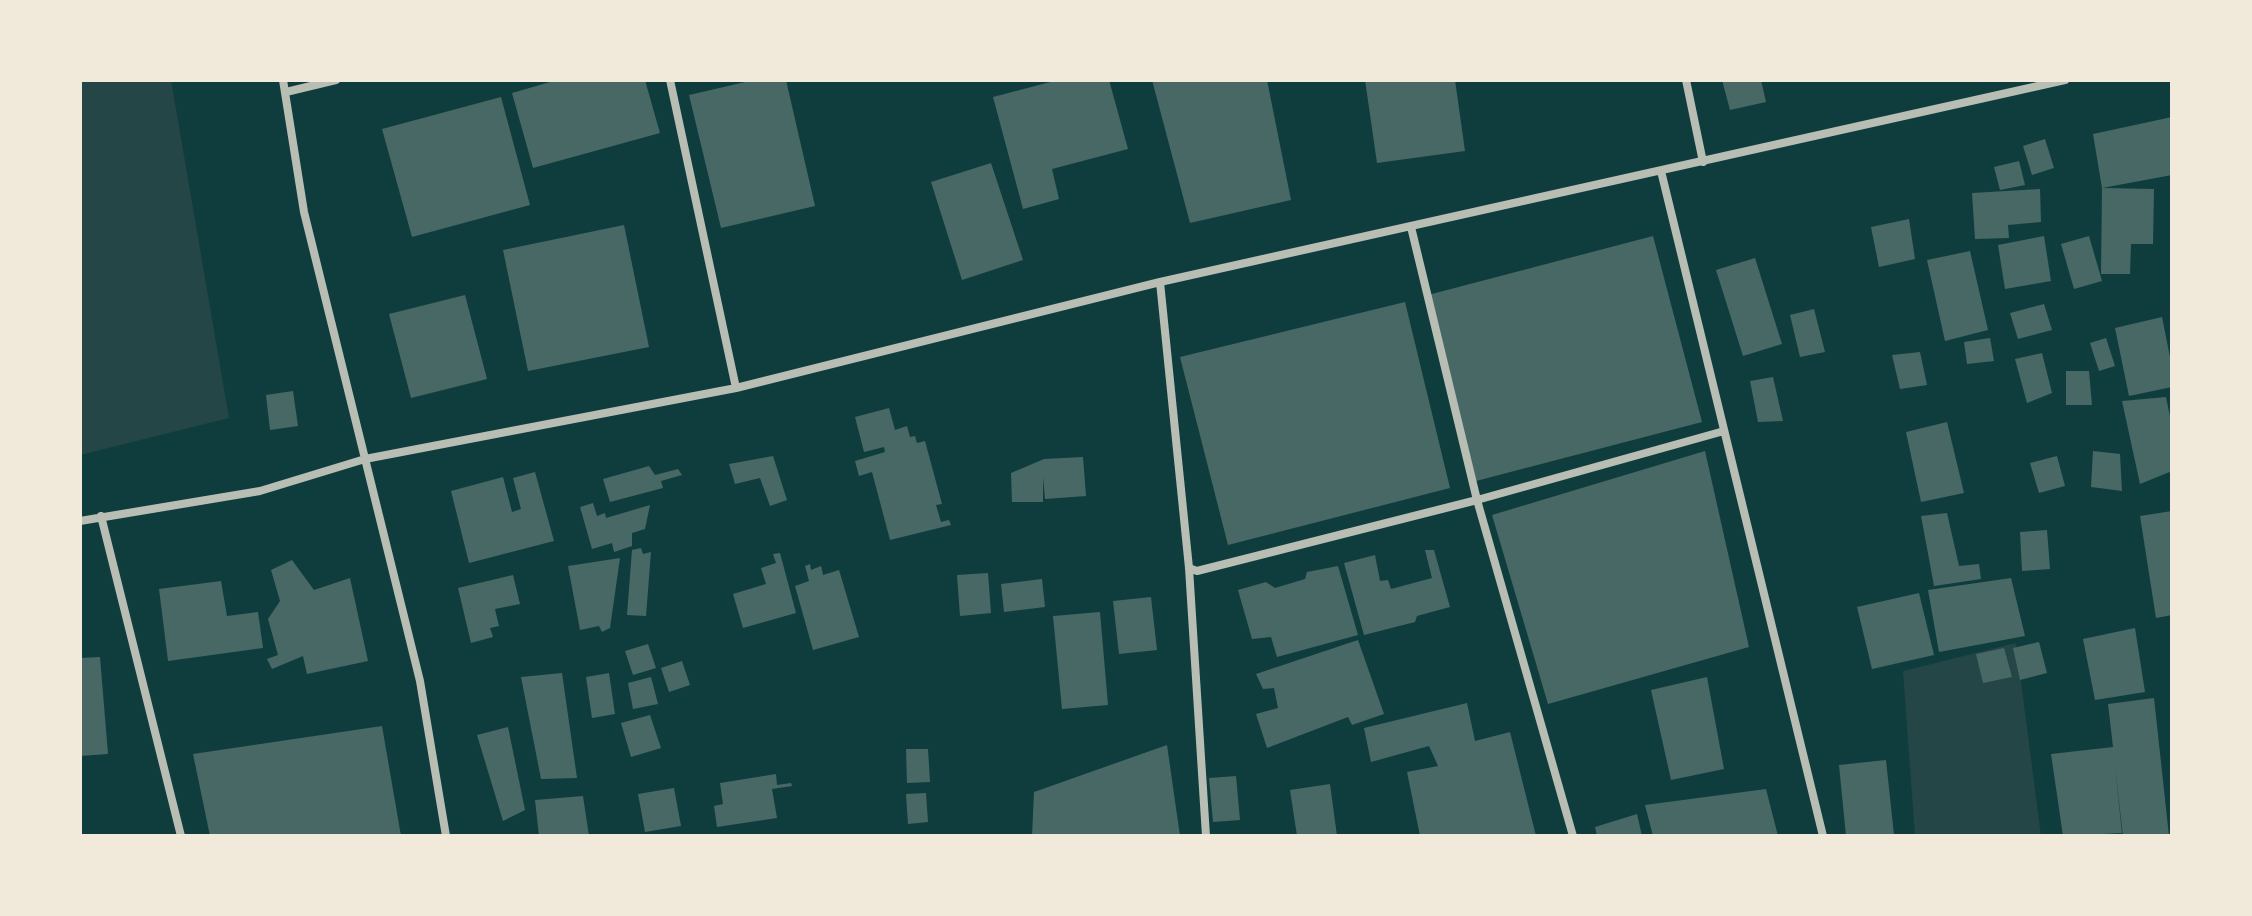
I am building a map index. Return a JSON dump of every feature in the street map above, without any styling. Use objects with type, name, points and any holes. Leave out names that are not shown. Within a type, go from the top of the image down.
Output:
[{"type":"street","points":[[283,80],[304,212],[420,681],[446,836]]},
{"type":"street","points":[[286,92],[336,80]]},
{"type":"street","points":[[670,80],[736,388]]},
{"type":"street","points":[[1686,80],[1703,162]]},
{"type":"street","points":[[80,521],[260,491],[365,459],[736,388],[1160,282],[2065,80]]},
{"type":"street","points":[[1661,171],[1823,836]]},
{"type":"street","points":[[1411,227],[1477,500],[1573,836]]},
{"type":"street","points":[[1160,282],[1189,568],[1206,836]]},
{"type":"street","points":[[1189,568],[1197,571],[1477,500],[1724,431]]},
{"type":"street","points":[[101,516],[181,836]]},
{"type":"shaded area","points":[[80,80],[171,80],[229,418],[80,455]]},
{"type":"shaded area","points":[[2016,643],[2041,836],[1915,836],[1903,671]]},
{"type":"building","points":[[557,80],[645,80],[660,133],[533,168],[512,93]]},
{"type":"building","points":[[754,80],[786,80],[815,206],[721,228],[689,95]]},
{"type":"building","points":[[1058,80],[1109,80],[1128,149],[1052,169],[1059,199],[1023,209],[993,97]]},
{"type":"building","points":[[1152,80],[1267,80],[1291,200],[1190,223]]},
{"type":"building","points":[[1365,80],[1455,80],[1465,151],[1377,163]]},
{"type":"building","points":[[1722,80],[1761,80],[1766,102],[1730,110]]},
{"type":"building","points":[[501,97],[530,205],[412,237],[382,129]]},
{"type":"building","points":[[2172,117],[2172,175],[2102,188],[2093,134]]},
{"type":"building","points":[[2045,139],[2054,168],[2032,175],[2023,146]]},
{"type":"building","points":[[2019,161],[2025,185],[2000,190],[1994,167]]},
{"type":"building","points":[[991,163],[1023,260],[962,280],[931,182]]},
{"type":"building","points":[[2102,188],[2154,189],[2153,244],[2131,244],[2130,274],[2101,274]]},
{"type":"building","points":[[2040,189],[2041,222],[2008,225],[2009,238],[1975,239],[1972,193]]},
{"type":"building","points":[[1909,219],[1915,259],[1879,267],[1871,227]]},
{"type":"building","points":[[624,225],[649,347],[528,371],[503,250]]},
{"type":"building","points":[[1653,236],[1702,422],[1476,481],[1428,295]]},
{"type":"building","points":[[2044,236],[2051,281],[2005,289],[1998,245]]},
{"type":"building","points":[[2089,236],[2102,281],[2074,289],[2061,244]]},
{"type":"building","points":[[1970,251],[1988,330],[1945,341],[1927,260]]},
{"type":"building","points":[[1755,258],[1782,344],[1743,356],[1716,270]]},
{"type":"building","points":[[465,295],[487,379],[411,398],[389,314]]},
{"type":"building","points":[[1405,302],[1450,488],[1228,545],[1180,357]]},
{"type":"building","points":[[2044,304],[2052,330],[2018,339],[2010,313]]},
{"type":"building","points":[[1814,309],[1825,352],[1800,357],[1790,315]]},
{"type":"building","points":[[2162,317],[2172,367],[2172,387],[2129,396],[2115,328]]},
{"type":"building","points":[[1990,338],[1994,361],[1967,364],[1964,342]]},
{"type":"building","points":[[2106,338],[2115,366],[2099,371],[2090,343]]},
{"type":"building","points":[[1920,352],[1927,385],[1900,389],[1892,355]]},
{"type":"building","points":[[2042,353],[2052,393],[2027,403],[2015,359]]},
{"type":"building","points":[[2066,371],[2089,371],[2092,405],[2066,405]]},
{"type":"building","points":[[1773,377],[1783,421],[1758,422],[1750,381]]},
{"type":"building","points":[[293,391],[298,426],[270,430],[266,395]]},
{"type":"building","points":[[2166,397],[2172,426],[2172,471],[2140,484],[2122,401]]},
{"type":"building","points":[[889,408],[895,430],[907,426],[910,437],[915,436],[917,443],[925,441],[942,504],[936,505],[941,522],[949,520],[951,525],[890,540],[872,472],[859,476],[855,461],[885,452],[884,447],[864,452],[855,417]]},
{"type":"building","points":[[1947,422],[1964,493],[1921,502],[1906,432]]},
{"type":"building","points":[[1705,451],[1749,647],[1548,704],[1492,515]]},
{"type":"building","points":[[2093,451],[2120,454],[2122,491],[2091,487]]},
{"type":"building","points":[[773,456],[787,500],[770,506],[760,478],[735,484],[729,464]]},
{"type":"building","points":[[2057,456],[2065,486],[2039,493],[2030,463]]},
{"type":"building","points":[[1083,457],[1086,496],[1045,499],[1043,477],[1043,502],[1012,502],[1011,473],[1044,459]]},
{"type":"building","points":[[649,466],[655,475],[678,469],[682,475],[661,481],[663,488],[610,502],[603,479]]},
{"type":"building","points":[[535,472],[554,541],[469,563],[451,491],[503,477],[512,512],[521,509],[513,478]]},
{"type":"building","points":[[593,503],[597,516],[605,513],[606,518],[650,505],[645,529],[632,533],[632,546],[614,552],[612,543],[592,549],[580,507]]},
{"type":"building","points":[[2172,511],[2172,615],[2156,618],[2140,516]]},
{"type":"building","points":[[1947,513],[1959,566],[1979,564],[1981,579],[1934,586],[1921,516]]},
{"type":"building","points":[[2047,530],[2050,569],[2022,571],[2020,532]]},
{"type":"building","points":[[641,548],[643,554],[651,552],[646,616],[627,615],[632,550]]},
{"type":"building","points":[[1425,550],[1434,550],[1450,607],[1417,616],[1415,622],[1364,635],[1344,563],[1375,555],[1380,581],[1388,580],[1391,589],[1432,578]]},
{"type":"building","points":[[780,553],[796,613],[743,628],[733,594],[766,584],[761,568],[776,563],[773,554]]},
{"type":"building","points":[[620,558],[610,628],[602,632],[599,626],[580,630],[568,566]]},
{"type":"building","points":[[292,560],[314,590],[350,578],[368,661],[307,674],[303,656],[272,669],[267,659],[278,655],[268,619],[280,601],[271,570]]},
{"type":"building","points":[[810,564],[811,570],[821,566],[823,575],[839,570],[859,637],[813,650],[795,586],[809,581],[805,566]]},
{"type":"building","points":[[1338,566],[1358,635],[1277,657],[1271,637],[1252,639],[1238,590],[1266,582],[1275,588],[1305,579],[1307,572]]},
{"type":"building","points":[[988,573],[991,613],[960,616],[957,575]]},
{"type":"building","points":[[513,575],[520,604],[495,609],[499,626],[490,628],[493,637],[471,643],[458,588]]},
{"type":"building","points":[[2011,578],[2025,636],[1939,652],[1928,590]]},
{"type":"building","points":[[1042,579],[1045,607],[1004,612],[1001,584]]},
{"type":"building","points":[[221,581],[227,616],[258,612],[263,648],[168,661],[159,589]]},
{"type":"building","points":[[1919,593],[1934,655],[1872,669],[1857,607]]},
{"type":"building","points":[[1151,597],[1157,650],[1119,654],[1113,601]]},
{"type":"building","points":[[1100,612],[1108,705],[1062,709],[1053,616]]},
{"type":"building","points":[[2135,628],[2145,692],[2095,700],[2083,639]]},
{"type":"building","points":[[1358,640],[1384,714],[1352,725],[1348,717],[1267,748],[1256,714],[1278,708],[1274,688],[1263,689],[1256,674]]},
{"type":"building","points":[[2039,642],[2047,673],[2020,680],[2013,648]]},
{"type":"building","points":[[648,644],[656,668],[633,675],[625,651]]},
{"type":"building","points":[[2004,648],[2012,677],[1983,683],[1976,654]]},
{"type":"building","points":[[100,657],[108,754],[80,756],[80,658]]},
{"type":"building","points":[[682,661],[690,685],[669,692],[661,668]]},
{"type":"building","points":[[562,673],[577,778],[541,779],[521,677]]},
{"type":"building","points":[[609,673],[615,714],[592,718],[586,677]]},
{"type":"building","points":[[651,677],[658,704],[633,709],[628,683]]},
{"type":"building","points":[[1707,677],[1724,769],[1671,780],[1651,690]]},
{"type":"building","points":[[2154,698],[2169,836],[2123,836],[2115,767],[2122,833],[2063,836],[2051,754],[2113,747],[2108,704]]},
{"type":"building","points":[[1467,703],[1475,741],[1510,732],[1536,836],[1420,836],[1407,772],[1438,766],[1429,746],[1371,762],[1364,728]]},
{"type":"building","points":[[650,715],[661,748],[631,757],[621,723]]},
{"type":"building","points":[[382,726],[401,836],[210,836],[193,754]]},
{"type":"building","points":[[508,727],[525,810],[503,821],[477,735]]},
{"type":"building","points":[[1167,745],[1180,836],[1032,836],[1034,792]]},
{"type":"building","points":[[906,749],[928,749],[930,782],[907,783]]},
{"type":"building","points":[[1886,760],[1894,835],[1846,836],[1839,765]]},
{"type":"building","points":[[776,774],[777,785],[791,783],[792,786],[772,789],[777,818],[717,827],[714,806],[723,804],[720,783]]},
{"type":"building","points":[[1236,776],[1240,820],[1213,822],[1209,778]]},
{"type":"building","points":[[1330,784],[1337,836],[1297,836],[1290,790]]},
{"type":"building","points":[[674,788],[681,826],[645,832],[638,794]]},
{"type":"building","points":[[1766,789],[1778,836],[1653,836],[1645,805]]},
{"type":"building","points":[[926,793],[928,822],[908,824],[906,794]]},
{"type":"building","points":[[583,796],[589,836],[539,836],[535,800]]},
{"type":"building","points":[[1637,814],[1642,836],[1597,836],[1595,827]]}]
